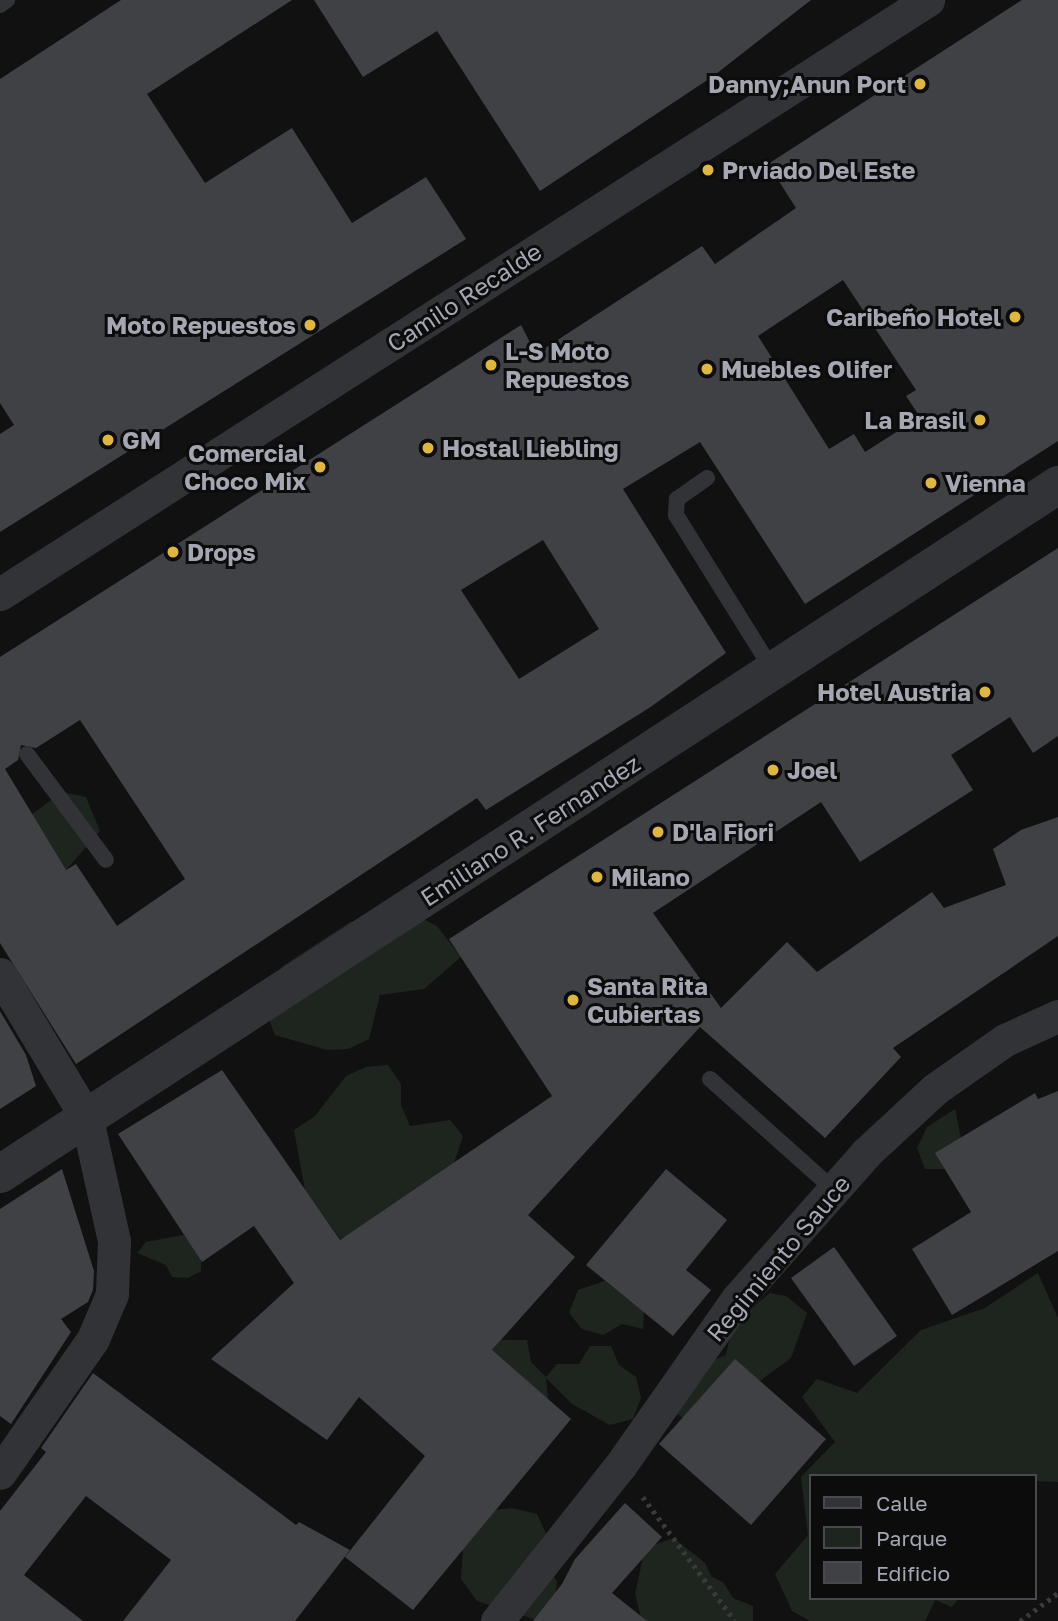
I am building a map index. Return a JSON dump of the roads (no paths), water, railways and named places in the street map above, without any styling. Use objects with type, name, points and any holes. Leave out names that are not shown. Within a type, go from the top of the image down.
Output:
[{"type":"street","name":"Camilo Recalde","points":[[0,594],[928,0]]},
{"type":"street","name":"Emiliano R. Fernandez","points":[[0,1174],[1058,485]]},
{"type":"street","points":[[0,974],[87,1119],[114,1241],[112,1294],[93,1339],[0,1473]]},
{"type":"street","name":"Regimiento Sauce","points":[[497,1621],[620,1466],[737,1299],[834,1190],[935,1090],[1005,1040],[1058,1016]]},
{"type":"lane","points":[[0,5],[7,0]]},
{"type":"lane","points":[[707,478],[677,499],[676,515],[773,671]]},
{"type":"lane","points":[[27,754],[106,860]]},
{"type":"lane","points":[[710,1079],[834,1190]]},
{"type":"place","name":"Danny;Anun Port","points":[[920,84]]},
{"type":"place","name":"Prviado Del Este","points":[[708,170]]},
{"type":"place","name":"Caribeño Hotel","points":[[1015,317]]},
{"type":"place","name":"Moto Repuestos","points":[[310,325]]},
{"type":"place","name":"L-S Moto Repuestos","points":[[491,365]]},
{"type":"place","name":"Muebles Olifer","points":[[707,369]]},
{"type":"place","name":"La Brasil","points":[[980,420]]},
{"type":"place","name":"GM","points":[[108,440]]},
{"type":"place","name":"Hostal Liebling","points":[[428,448]]},
{"type":"place","name":"Comercial Choco Mix","points":[[320,467]]},
{"type":"place","name":"Vienna","points":[[931,483]]},
{"type":"place","name":"Drops","points":[[173,552]]},
{"type":"place","name":"Hotel Austria","points":[[985,692]]},
{"type":"place","name":"Joel","points":[[773,770]]},
{"type":"place","name":"D'la Fiori","points":[[658,832]]},
{"type":"place","name":"Milano","points":[[597,877]]},
{"type":"place","name":"Santa Rita Cubiertas","points":[[573,1000]]}]
